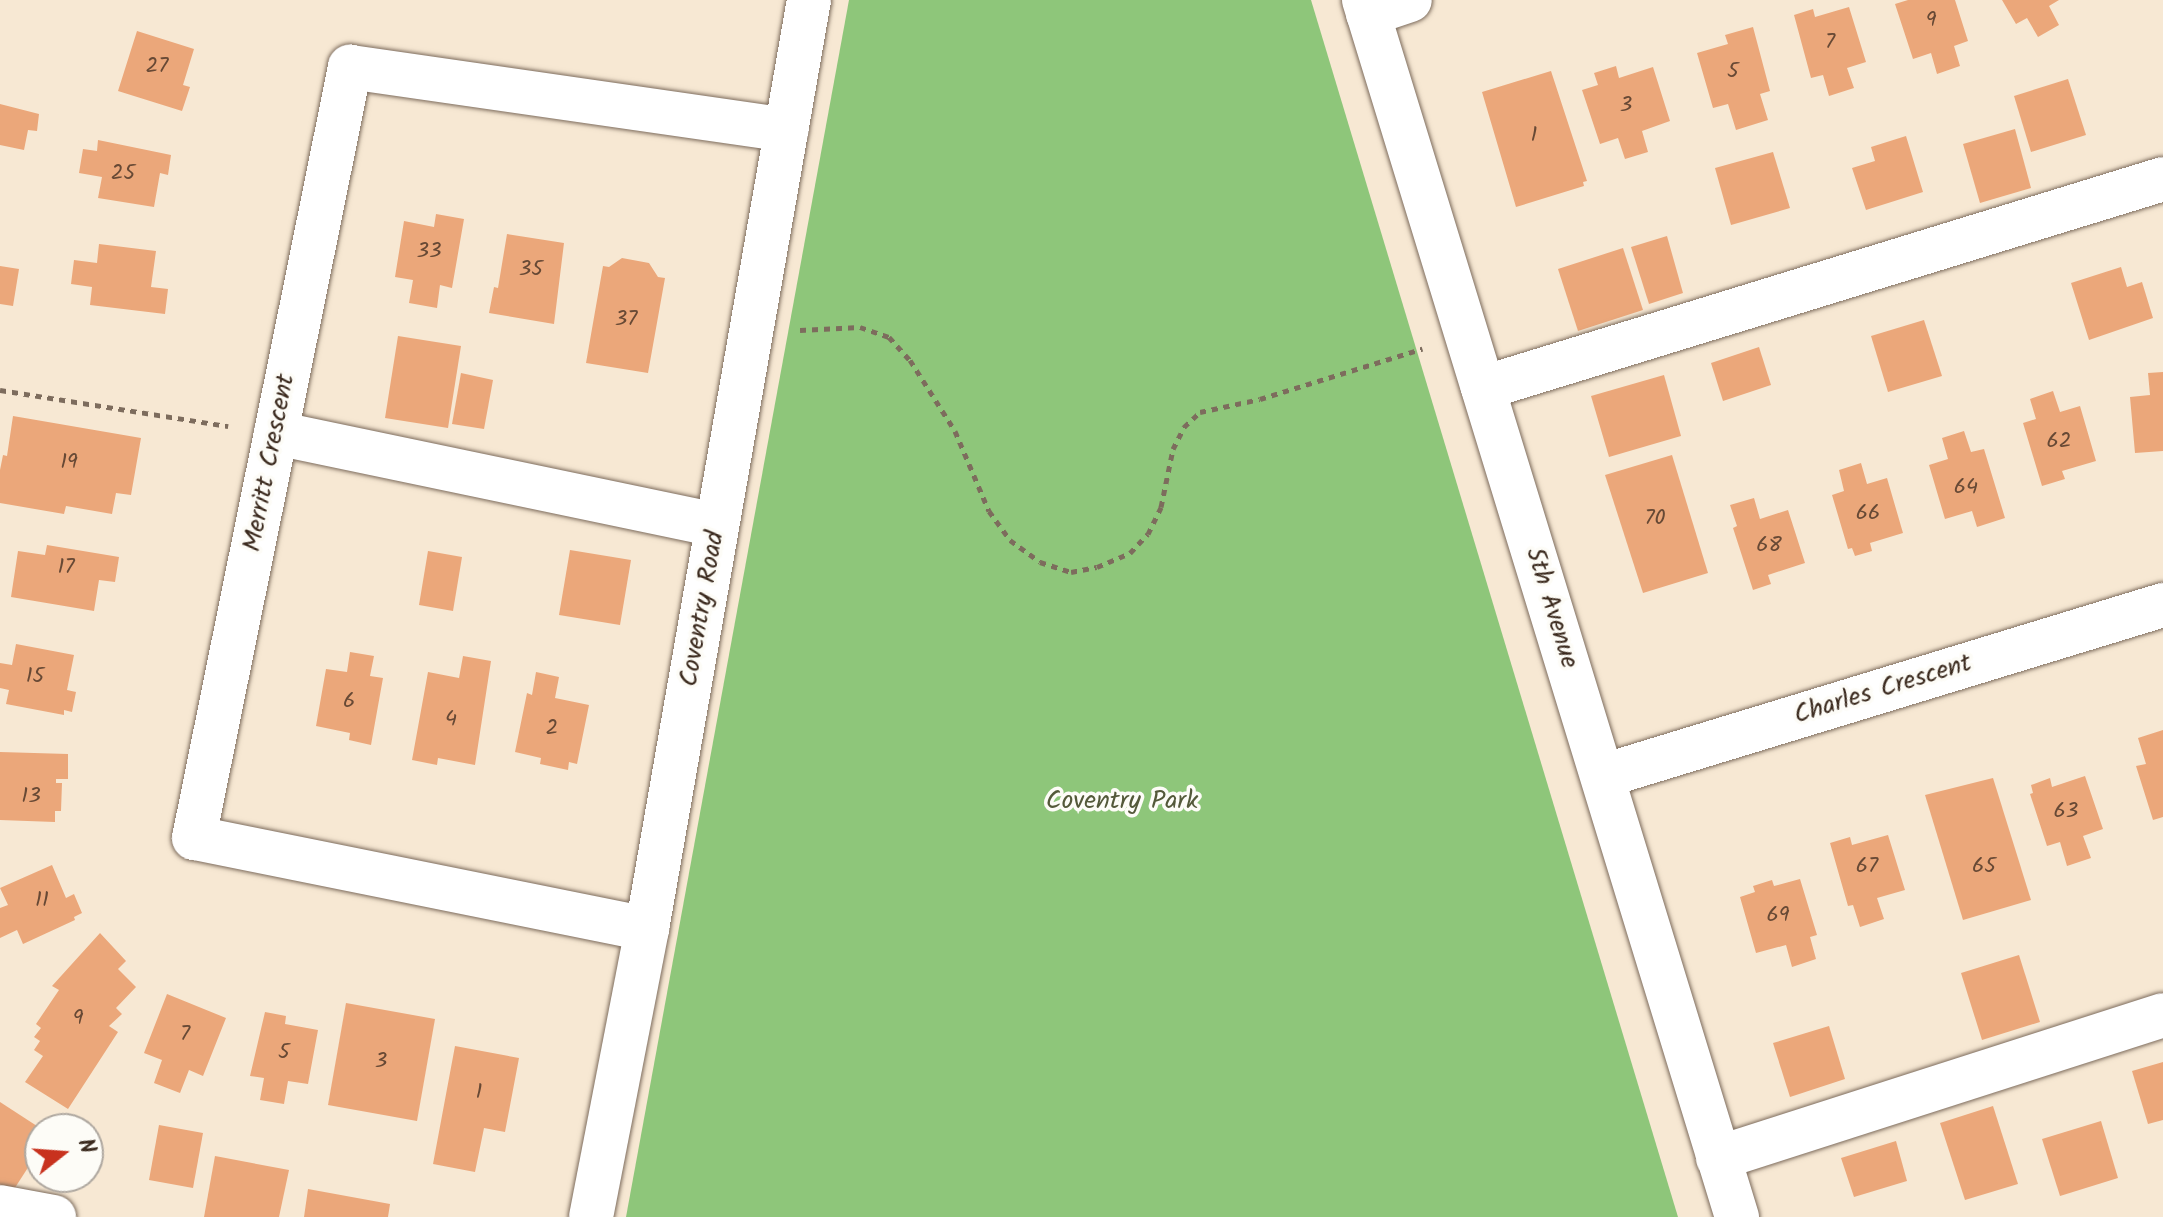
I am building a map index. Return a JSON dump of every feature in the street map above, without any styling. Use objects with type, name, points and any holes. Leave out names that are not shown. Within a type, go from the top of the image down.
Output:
[{"type":"street","name":"Coventry Road","points":[[591,1217],[647,929],[809,0]]},
{"type":"street","points":[[1366,7],[1410,0]]},
{"type":"street","name":"5th Avenue","points":[[1366,7],[1737,1217]]},
{"type":"street","name":"Merritt Crescent","points":[[647,929],[194,838],[350,67],[786,130]]},
{"type":"street","points":[[1483,388],[2163,179]]},
{"type":"street","points":[[276,433],[717,525]]},
{"type":"street","name":"Charles Crescent","points":[[1603,776],[2163,605]]},
{"type":"street","points":[[1718,1158],[2163,1015]]},
{"type":"street","points":[[0,1207],[54,1217]]},
{"type":"path","points":[[757,295],[800,330],[860,327],[889,337],[910,360],[955,431],[989,511],[1010,540],[1040,562],[1071,572],[1097,567],[1130,553],[1148,534],[1161,507],[1173,449],[1184,427],[1200,412],[1260,399],[1420,350],[1463,323]]},
{"type":"path","points":[[0,390],[276,433]]},
{"type":"green space","name":"Coventry Park","points":[[849,0],[1311,0],[1678,1217],[626,1217]]},
{"type":"building","points":[[1908,0],[1955,0],[1968,41],[1954,46],[1960,66],[1937,74],[1931,53],[1913,59],[1895,4]]},
{"type":"building","points":[[2002,0],[2059,0],[2049,6],[2059,25],[2038,37],[2027,18],[2016,24]]},
{"type":"building","points":[[1849,7],[1866,62],[1847,68],[1854,88],[1829,96],[1823,75],[1811,78],[1794,15],[1813,9],[1815,17]]},
{"type":"building","points":[[1753,27],[1770,91],[1760,94],[1768,120],[1736,130],[1728,104],[1713,108],[1697,53],[1728,44],[1725,35]]},
{"type":"building","points":[[137,31],[194,49],[183,85],[190,87],[182,111],[118,91]]},
{"type":"building","points":[[1616,66],[1619,78],[1653,67],[1670,121],[1642,131],[1648,152],[1625,159],[1618,138],[1600,144],[1582,90],[1598,85],[1594,73]]},
{"type":"building","points":[[1551,71],[1587,181],[1583,182],[1584,186],[1516,207],[1482,92]]},
{"type":"building","points":[[2068,79],[2086,135],[2031,152],[2014,96]]},
{"type":"building","points":[[0,104],[39,114],[37,131],[28,130],[24,150],[0,145]]},
{"type":"building","points":[[2015,129],[2031,188],[1980,203],[1963,144]]},
{"type":"building","points":[[1906,136],[1923,192],[1866,210],[1852,168],[1875,161],[1871,147]]},
{"type":"building","points":[[98,140],[171,155],[168,175],[160,173],[154,207],[98,198],[102,177],[79,173],[83,149],[97,151]]},
{"type":"building","points":[[1773,152],[1790,208],[1731,225],[1715,168]]},
{"type":"building","points":[[436,214],[464,219],[452,288],[440,285],[437,308],[409,303],[413,280],[395,277],[404,221],[434,227]]},
{"type":"building","points":[[507,234],[564,243],[554,324],[489,313],[494,287],[498,288]]},
{"type":"building","points":[[1667,236],[1683,293],[1649,304],[1631,247]]},
{"type":"building","points":[[99,244],[156,251],[151,287],[168,289],[165,314],[90,305],[92,287],[71,284],[74,260],[97,263]]},
{"type":"building","points":[[1623,248],[1643,310],[1578,331],[1558,269]]},
{"type":"building","points":[[622,258],[649,263],[658,277],[665,278],[648,373],[586,363],[603,266],[609,267]]},
{"type":"building","points":[[0,266],[19,269],[13,306],[0,304]]},
{"type":"building","points":[[2121,267],[2127,287],[2142,282],[2153,318],[2089,340],[2071,283]]},
{"type":"building","points":[[1924,320],[1942,376],[1888,392],[1871,336]]},
{"type":"building","points":[[398,336],[461,346],[448,428],[385,418]]},
{"type":"building","points":[[1759,347],[1771,385],[1723,401],[1711,363]]},
{"type":"building","points":[[2163,372],[2163,451],[2135,453],[2130,397],[2150,395],[2148,373]]},
{"type":"building","points":[[461,373],[493,380],[484,429],[452,424]]},
{"type":"building","points":[[1664,375],[1681,436],[1609,457],[1591,396]]},
{"type":"building","points":[[2053,391],[2060,412],[2080,406],[2096,461],[2062,471],[2065,479],[2042,486],[2023,423],[2036,419],[2030,399]]},
{"type":"building","points":[[13,416],[141,438],[131,495],[116,493],[112,514],[66,506],[64,514],[0,503],[0,470],[3,455],[7,456]]},
{"type":"building","points":[[1964,431],[1971,452],[1984,449],[2005,518],[1977,527],[1972,511],[1945,519],[1929,465],[1948,459],[1942,438]]},
{"type":"building","points":[[1672,455],[1708,573],[1643,593],[1605,475]]},
{"type":"building","points":[[1861,463],[1867,484],[1887,478],[1903,533],[1870,543],[1872,551],[1855,556],[1852,548],[1848,549],[1832,495],[1844,491],[1839,470]]},
{"type":"building","points":[[1754,498],[1760,519],[1788,510],[1805,563],[1768,575],[1771,584],[1753,590],[1733,528],[1737,526],[1730,505]]},
{"type":"building","points":[[47,545],[119,557],[115,582],[99,580],[94,611],[11,597],[18,551],[45,555]]},
{"type":"building","points":[[570,550],[631,560],[620,625],[559,615]]},
{"type":"building","points":[[428,551],[462,557],[453,611],[419,605]]},
{"type":"building","points":[[16,644],[74,655],[67,690],[76,692],[72,712],[64,710],[64,715],[6,704],[9,690],[0,688],[0,663],[12,665]]},
{"type":"building","points":[[350,652],[374,656],[370,676],[383,678],[371,745],[349,740],[350,733],[316,726],[326,669],[347,672]]},
{"type":"building","points":[[463,656],[491,661],[475,765],[438,758],[437,765],[412,760],[428,672],[459,678]]},
{"type":"building","points":[[536,672],[559,677],[555,698],[589,705],[577,764],[569,762],[568,770],[540,764],[541,758],[515,752],[527,693],[532,695]]},
{"type":"building","points":[[2163,730],[2163,817],[2153,820],[2136,766],[2146,764],[2138,738]]},
{"type":"building","points":[[0,752],[68,754],[68,779],[56,779],[56,783],[62,783],[61,811],[55,811],[55,822],[0,820]]},
{"type":"building","points":[[2085,776],[2103,829],[2083,836],[2091,858],[2067,866],[2060,842],[2047,846],[2030,794],[2033,793],[2031,785],[2050,778],[2052,787]]},
{"type":"building","points":[[1993,778],[2031,900],[1963,920],[1925,795]]},
{"type":"building","points":[[1888,835],[1905,890],[1877,898],[1884,919],[1860,927],[1853,905],[1848,906],[1830,843],[1850,837],[1852,845]]},
{"type":"building","points":[[52,865],[66,898],[74,894],[82,913],[74,917],[75,920],[23,944],[17,930],[0,938],[0,908],[8,905],[0,888]]},
{"type":"building","points":[[1800,879],[1817,935],[1810,937],[1816,959],[1792,967],[1786,945],[1756,953],[1740,897],[1755,892],[1753,886],[1772,880],[1774,886]]},
{"type":"building","points":[[100,933],[126,961],[118,969],[136,987],[116,1008],[122,1014],[109,1026],[118,1032],[68,1109],[25,1082],[43,1056],[34,1050],[40,1041],[34,1037],[41,1028],[36,1024],[59,990],[52,986]]},
{"type":"building","points":[[2019,955],[2040,1022],[1982,1040],[1961,973]]},
{"type":"building","points":[[167,994],[226,1018],[203,1076],[189,1070],[180,1093],[154,1083],[162,1060],[144,1053]]},
{"type":"building","points":[[346,1003],[435,1019],[417,1121],[328,1105]]},
{"type":"building","points":[[265,1012],[286,1016],[285,1024],[318,1030],[308,1084],[288,1081],[284,1104],[260,1100],[264,1078],[250,1076]]},
{"type":"building","points":[[1829,1026],[1845,1079],[1790,1097],[1773,1043]]},
{"type":"building","points":[[455,1046],[519,1058],[505,1132],[484,1128],[475,1172],[433,1164]]},
{"type":"building","points":[[2163,1062],[2163,1120],[2148,1124],[2132,1071]]},
{"type":"building","points":[[0,1102],[24,1118],[24,1174],[9,1197],[0,1191]]},
{"type":"building","points":[[1993,1106],[2018,1184],[1965,1200],[1940,1123]]},
{"type":"building","points":[[2101,1121],[2118,1178],[2060,1196],[2042,1139]]},
{"type":"building","points":[[159,1125],[203,1133],[193,1188],[149,1180]]},
{"type":"building","points":[[1896,1141],[1907,1181],[1854,1197],[1841,1158]]},
{"type":"building","points":[[215,1156],[289,1170],[279,1217],[204,1217]]},
{"type":"building","points":[[308,1189],[390,1204],[388,1217],[304,1217]]}]
